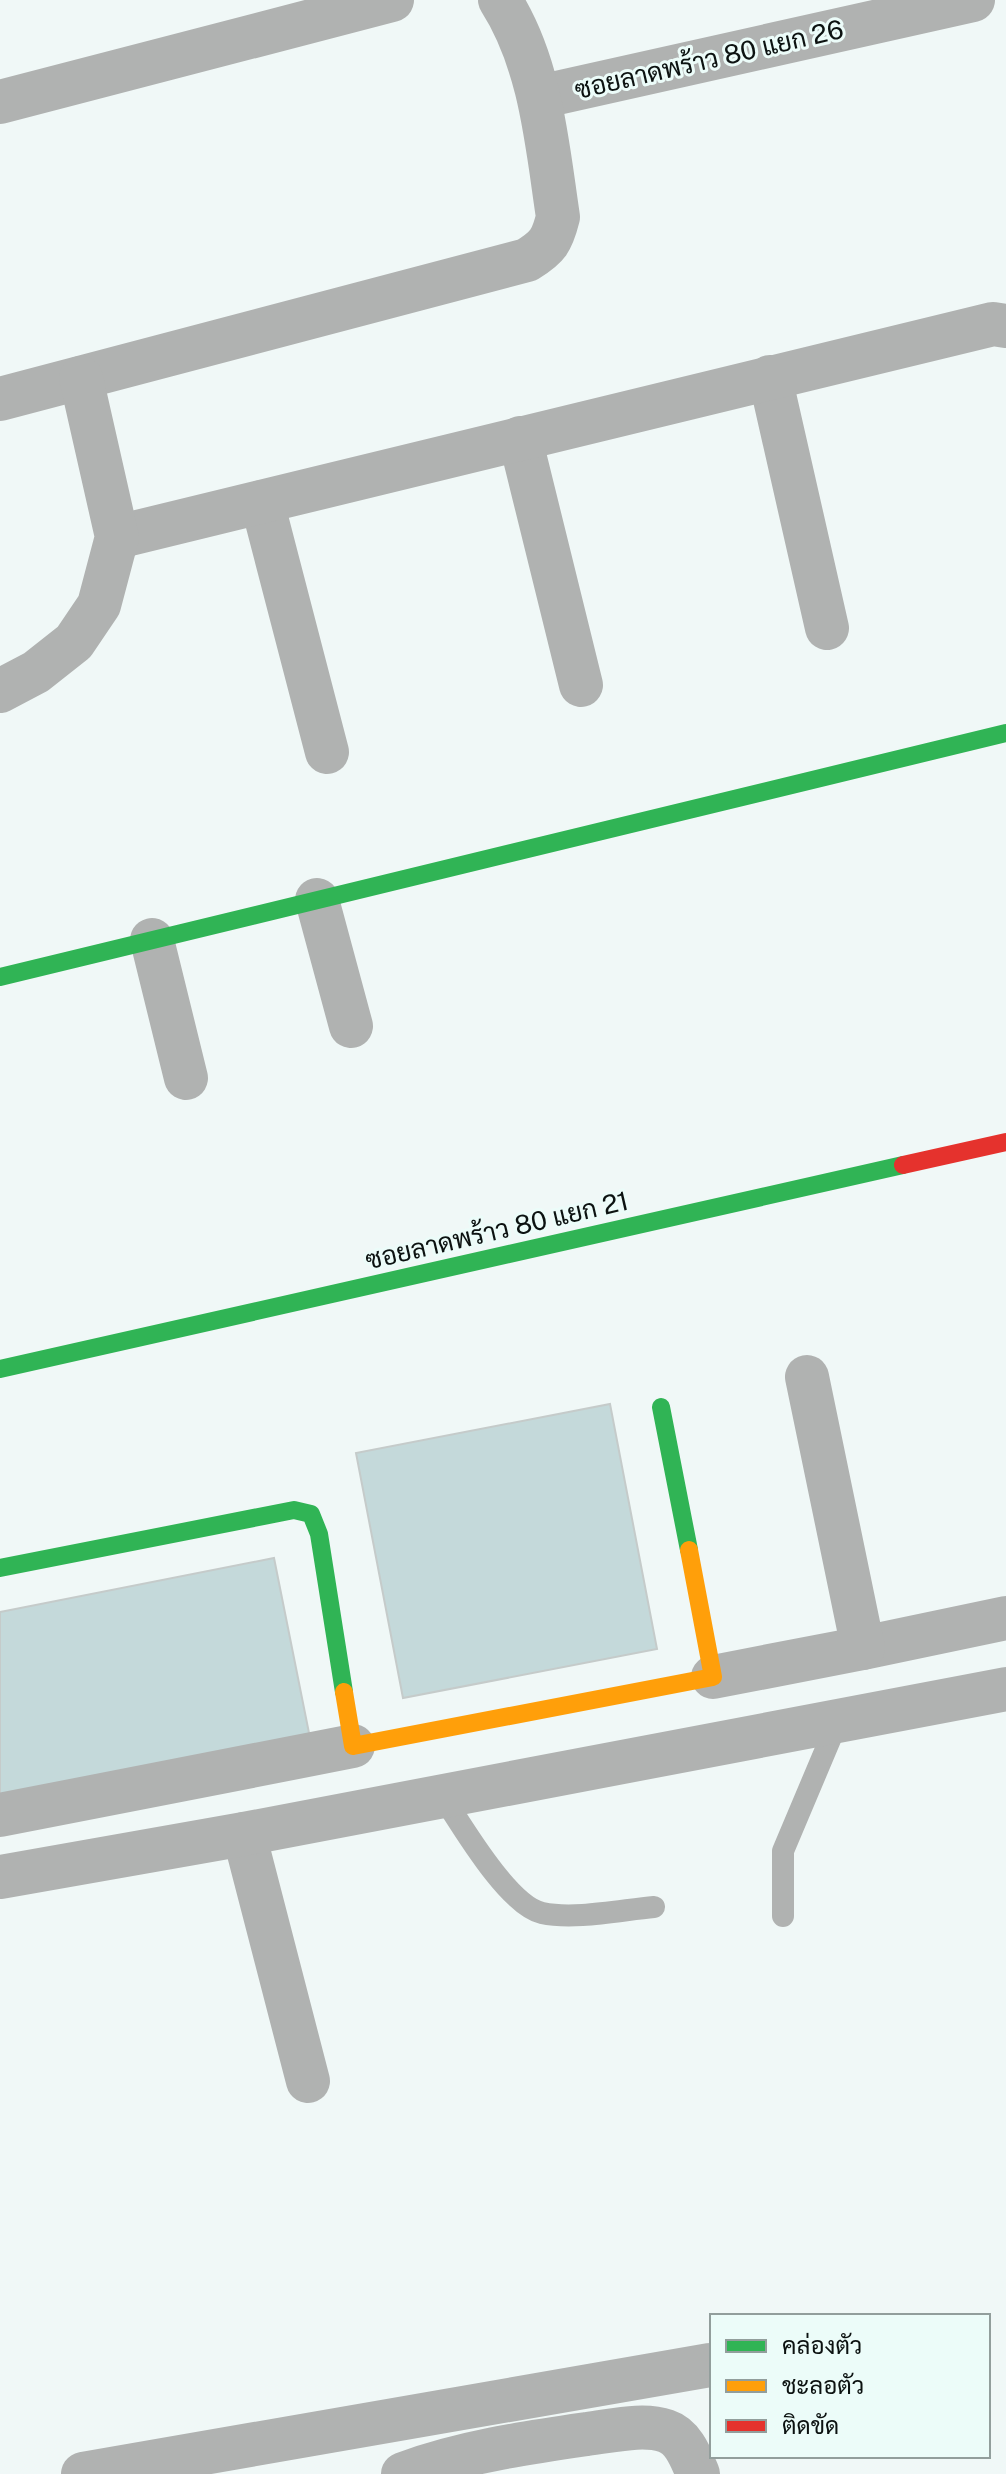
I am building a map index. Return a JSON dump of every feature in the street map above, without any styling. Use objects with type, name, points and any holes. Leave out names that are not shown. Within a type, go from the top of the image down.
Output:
[{"type":"street","points":[[0,102],[392,0]]},
{"type":"street","points":[[0,399],[527,260],[546,248],[554,234],[558,217],[539,97],[512,19],[500,0]]},
{"type":"street","name":"ซอยลาดพร้าว 80 แยก 26","points":[[539,97],[973,0]]},
{"type":"street","points":[[117,537],[993,324],[1006,326]]},
{"type":"street","points":[[770,377],[827,628]]},
{"type":"street","points":[[0,691],[36,672],[74,642],[99,605],[117,537],[81,378]]},
{"type":"street","points":[[520,438],[581,685]]},
{"type":"street","points":[[262,502],[327,752]]},
{"type":"street","points":[[0,977],[1006,733]]},
{"type":"street","points":[[317,900],[351,1026]]},
{"type":"street","points":[[152,940],[186,1078]]},
{"type":"street","name":"ซอยลาดพร้าว 80 แยก 21","points":[[0,1369],[1006,1142]]},
{"type":"street","points":[[807,1377],[863,1648]]},
{"type":"street","points":[[661,1407],[713,1677]]},
{"type":"street","points":[[0,1568],[294,1510],[311,1514],[319,1534],[353,1746]]},
{"type":"street","points":[[0,1815],[1006,1618]]},
{"type":"street","points":[[0,1877],[443,1797],[1006,1689]]},
{"type":"street","points":[[244,1834],[308,2081]]},
{"type":"street","points":[[83,2474],[710,2365]]},
{"type":"street","points":[[403,2474],[438,2461],[529,2443],[650,2428],[669,2432],[686,2447],[698,2474]]},
{"type":"lane","points":[[783,1916],[783,1851],[837,1723]]},
{"type":"lane","points":[[443,1797],[510,1890],[539,1913],[564,1915],[654,1907]]},
{"type":"building","points":[[610,1404],[657,1649],[403,1698],[356,1453]]},
{"type":"building","points":[[274,1558],[311,1743],[0,1805],[0,1612]]},
{"type":"traffic: fast","points":[[0,977],[1006,733]]},
{"type":"traffic: fast","points":[[0,1369],[903,1165]]},
{"type":"traffic: fast","points":[[661,1407],[689,1550]]},
{"type":"traffic: fast","points":[[0,1568],[294,1510],[311,1514],[319,1534],[344,1692]]},
{"type":"traffic: slow","points":[[344,1692],[353,1746],[713,1677],[689,1550]]},
{"type":"traffic: jam","points":[[903,1165],[1006,1142]]}]
